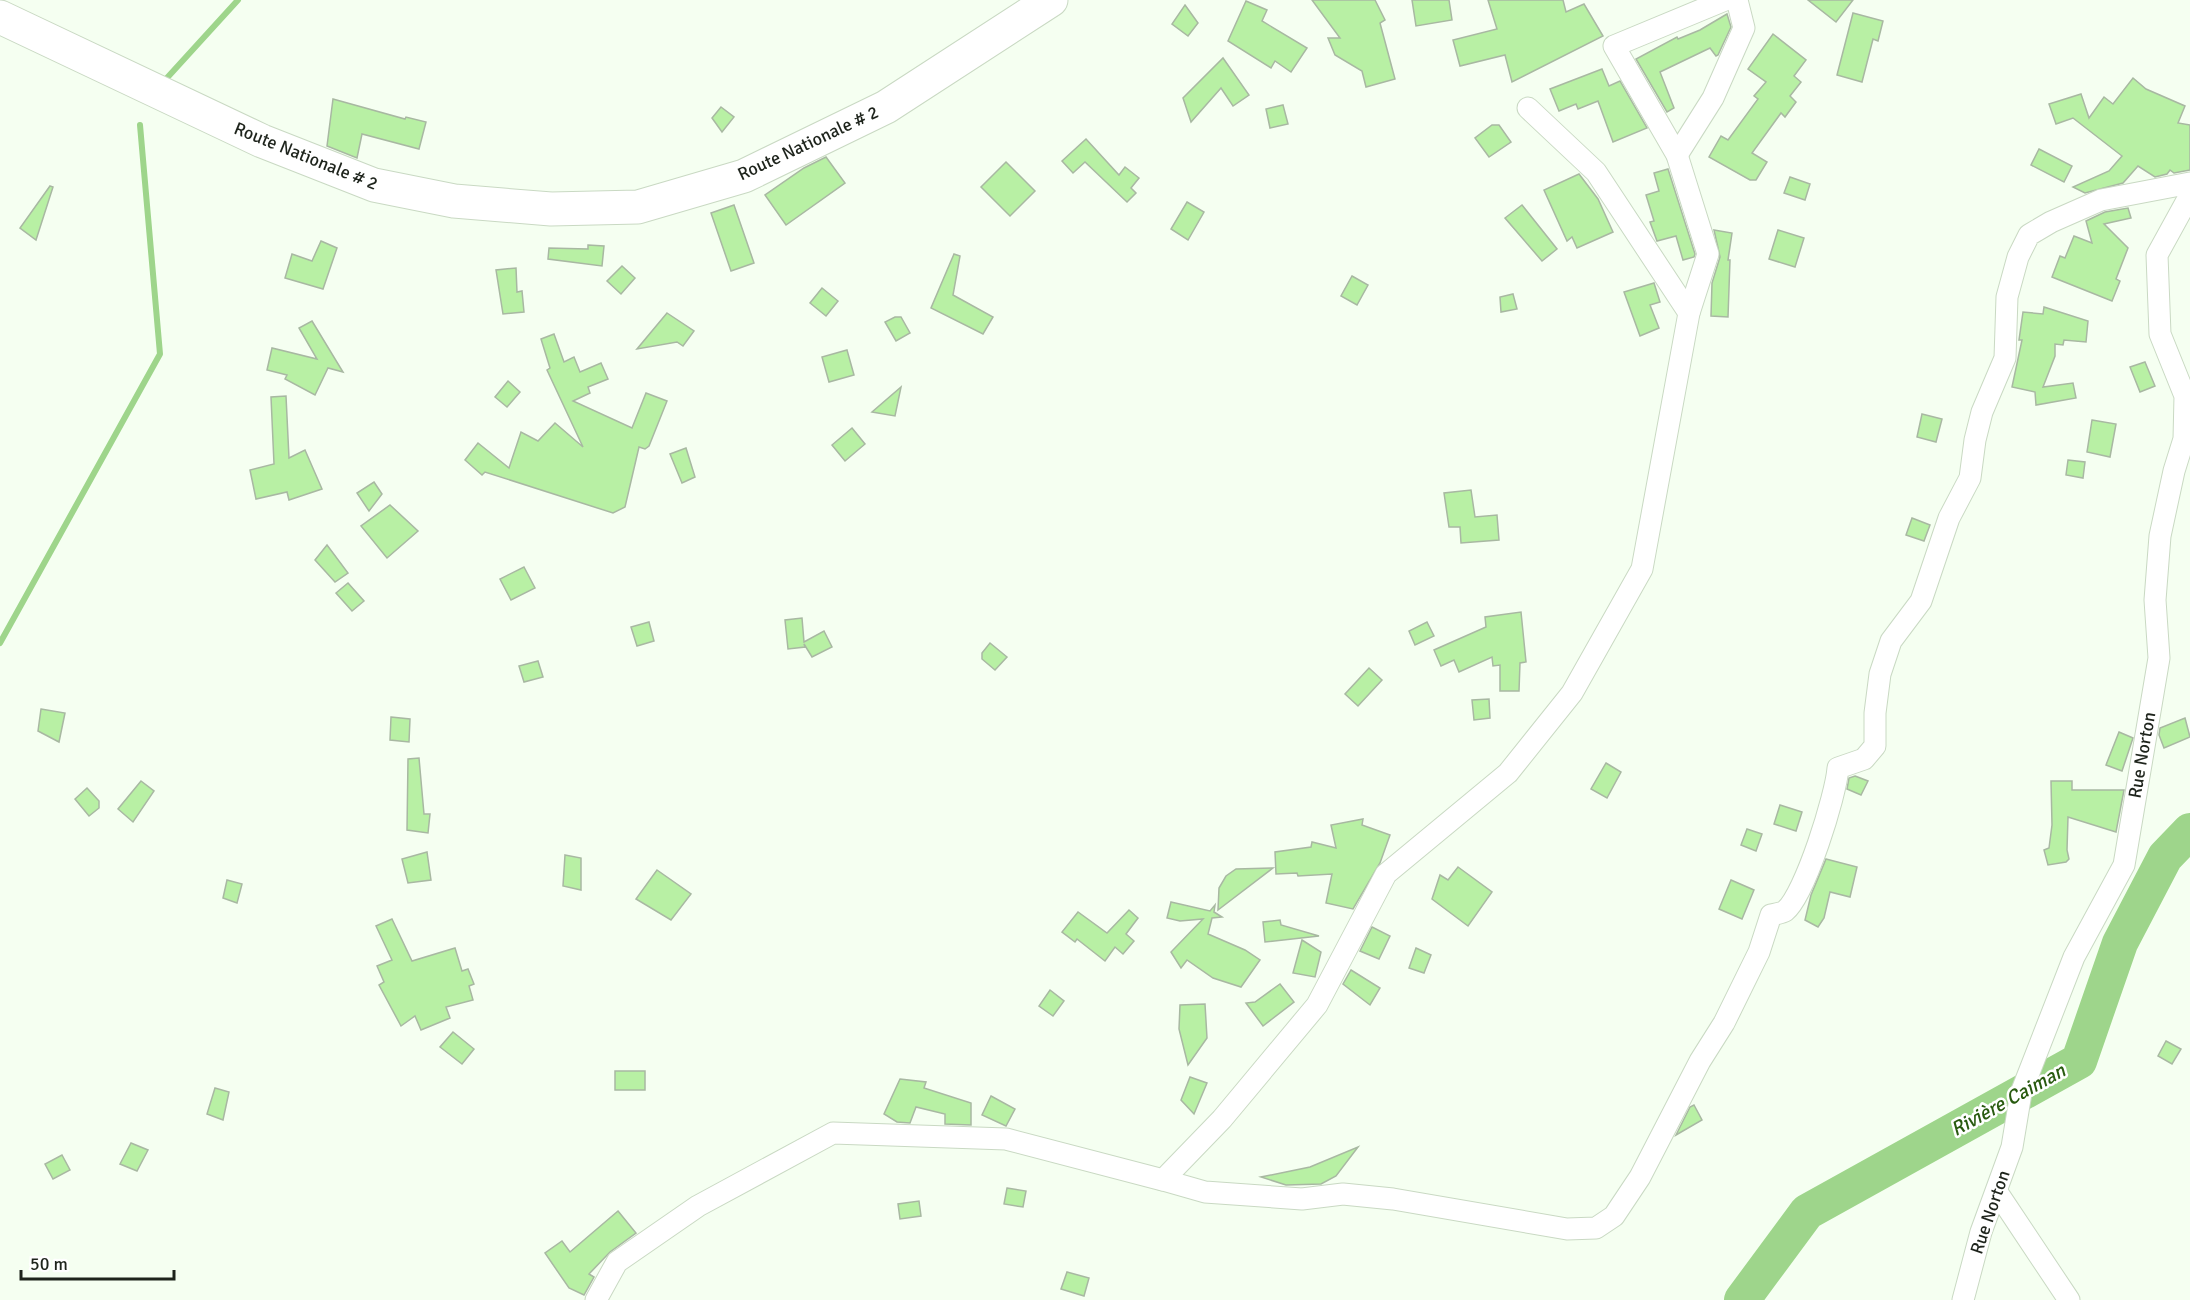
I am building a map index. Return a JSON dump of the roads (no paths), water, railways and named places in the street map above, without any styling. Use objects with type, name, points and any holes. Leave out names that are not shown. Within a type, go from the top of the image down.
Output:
[{"type":"main road","name":"Route Nationale # 2","points":[[0,17],[262,141],[374,185],[454,201],[562,209],[638,207],[744,176],[886,107],[1051,0]]},
{"type":"street","points":[[1163,1180],[1222,1119],[1317,1005],[1386,874],[1508,774],[1572,693],[1642,569],[1689,313],[1708,254],[1677,155],[1614,46],[1725,0]]},
{"type":"street","points":[[1677,155],[1713,98],[1744,28],[1737,0]]},
{"type":"street","points":[[1528,108],[1596,172],[1689,313]]},
{"type":"street","points":[[597,1300],[617,1262],[698,1206],[833,1133],[1006,1139],[1205,1192],[1302,1199],[1343,1194],[1393,1199],[1567,1229],[1596,1228],[1614,1216],[1640,1177],[1700,1061],[1724,1023],[1759,952],[1771,915],[1785,911],[1801,886],[1837,787],[1838,768],[1863,759],[1875,747],[1875,713],[1880,674],[1891,641],[1921,601],[1950,518],[1970,478],[1980,421],[2005,358],[2007,297],[2018,257],[2029,235],[2101,200],[2190,183]]},
{"type":"street","name":"Rue Norton","points":[[1964,1300],[1981,1232],[2012,1147],[2021,1093],[2073,957],[2124,865],[2159,658],[2155,600],[2160,536],[2174,471],[2184,439],[2185,396],[2160,334],[2157,255],[2190,195]]},
{"type":"street","points":[[1997,1192],[2069,1300]]},
{"type":"waterway","points":[[166,79],[238,0]]},
{"type":"waterway","points":[[0,643],[160,354],[140,125]]},
{"type":"waterway","name":"Rivière Caiman","points":[[1742,1300],[1807,1212],[2079,1061],[2120,943],[2165,857],[2190,831]]}]
